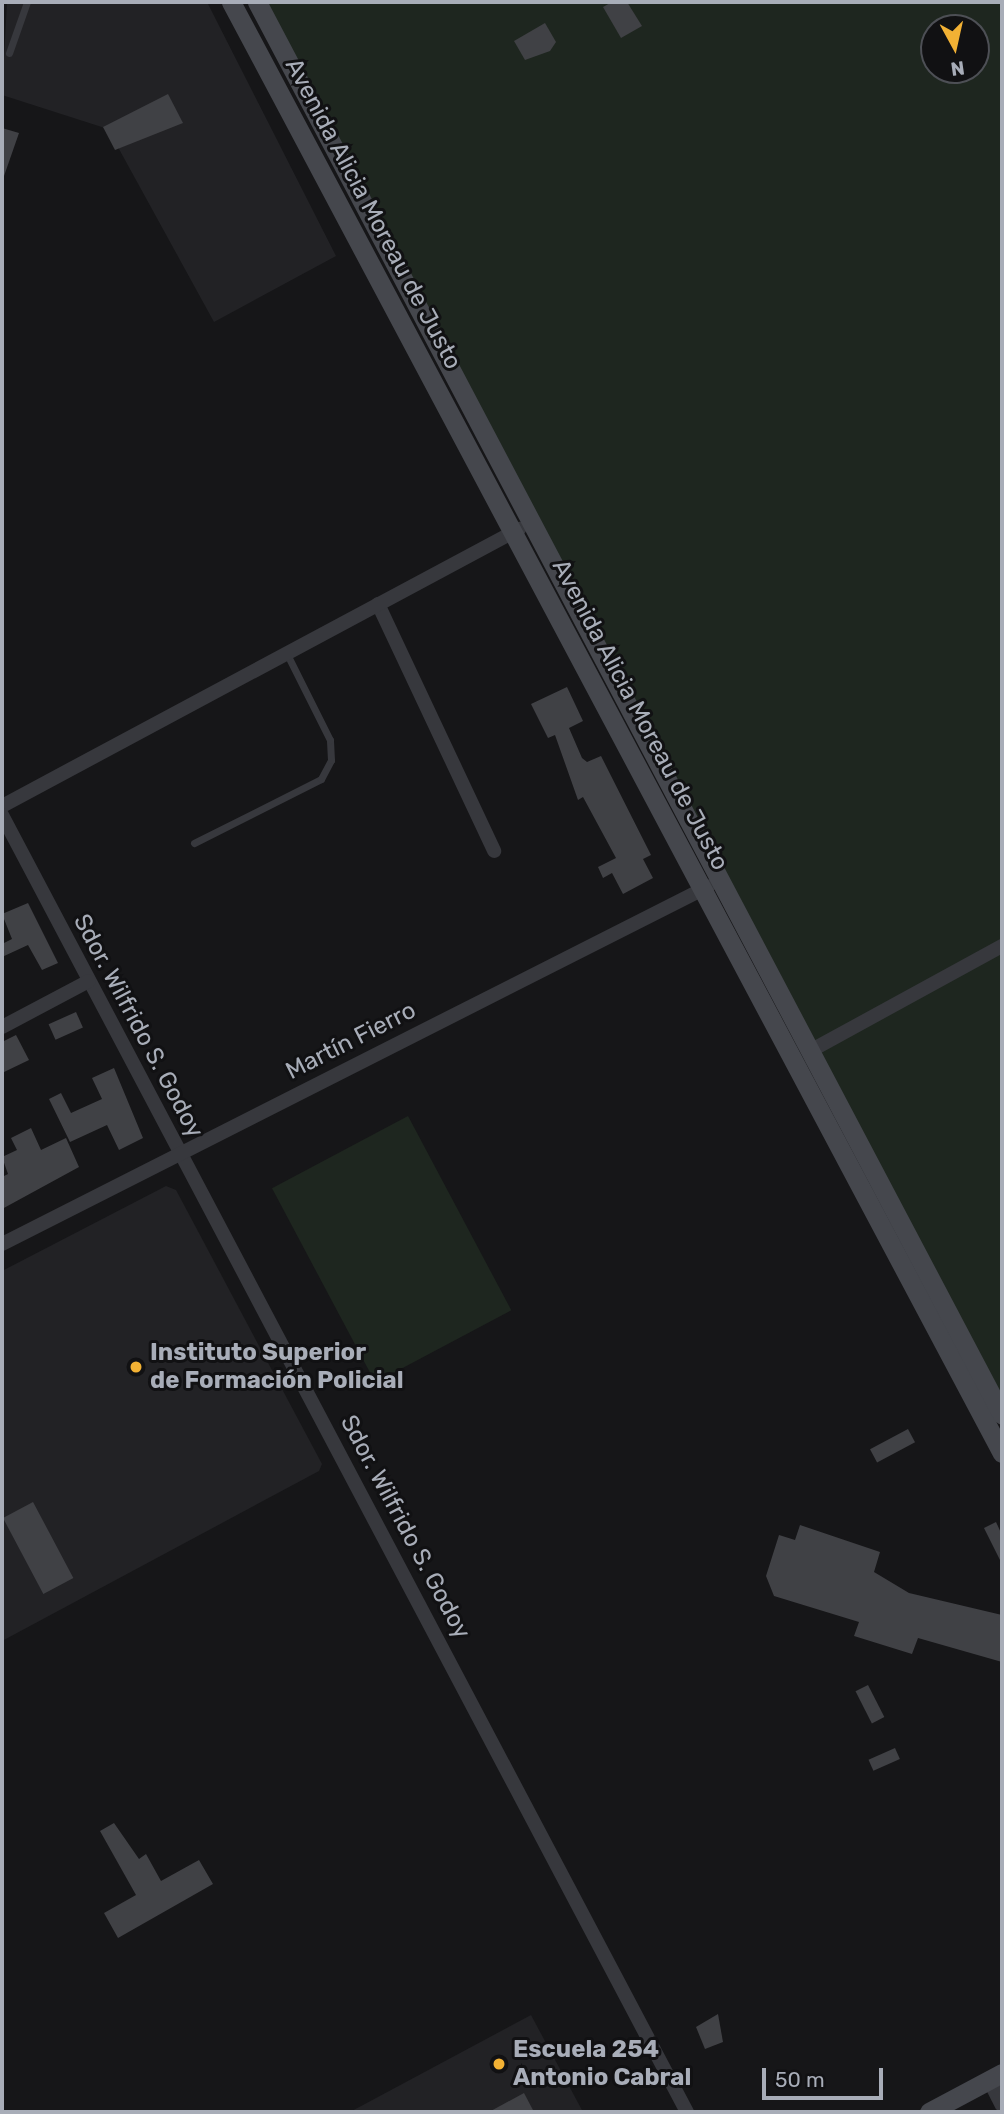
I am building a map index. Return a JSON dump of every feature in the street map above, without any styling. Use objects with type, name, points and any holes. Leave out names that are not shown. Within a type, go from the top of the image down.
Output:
[{"type":"main road","name":"Avenida Alicia Moreau de Justo","points":[[231,2],[523,526]]},
{"type":"main road","name":"Avenida Alicia Moreau de Justo","points":[[257,2],[523,526],[712,883],[1002,1453]]},
{"type":"main road","name":"Avenida Alicia Moreau de Justo","points":[[712,883],[810,1051],[1002,1415]]},
{"type":"main road","points":[[929,2112],[996,2077]]},
{"type":"street","points":[[2,806],[523,526]]},
{"type":"street","points":[[378,604],[494,851]]},
{"type":"street","name":"Sdor. Wilfrido S. Godoy","points":[[2,815],[687,2112]]},
{"type":"street","name":"Martín Fierro","points":[[2,1244],[178,1152],[712,883]]},
{"type":"street","points":[[810,1051],[1002,946]]},
{"type":"street","points":[[2,1027],[89,981]]},
{"type":"street","points":[[996,2077],[1002,2105]]},
{"type":"lane","points":[[9,53],[27,2]]},
{"type":"lane","points":[[194,844],[321,779],[331,760],[330,740],[287,653]]},
{"type":"shaded area","points":[[7,2],[207,2],[336,256],[214,322],[108,129],[2,95]]},
{"type":"shaded area","points":[[256,2],[1002,2],[1002,1411]]},
{"type":"shaded area","points":[[408,1116],[511,1310],[375,1383],[272,1188]]},
{"type":"shaded area","name":"Instituto Superior de Formación Policial","points":[[166,1186],[176,1190],[322,1464],[319,1471],[2,1641],[2,1271]]},
{"type":"shaded area","name":"Escuela 254 Antonio Cabral","points":[[531,2015],[583,2112],[350,2112]]},
{"type":"building","points":[[612,2],[627,2],[642,26],[621,38],[603,7]]},
{"type":"building","points":[[545,23],[556,42],[550,51],[525,60],[514,41]]},
{"type":"building","points":[[168,94],[183,123],[115,150],[103,127]]},
{"type":"building","points":[[2,128],[19,133],[4,176],[2,176]]},
{"type":"building","points":[[567,687],[583,721],[569,728],[582,758],[587,762],[601,756],[651,855],[643,859],[653,878],[623,894],[612,873],[603,878],[598,867],[616,858],[583,797],[578,800],[555,735],[548,738],[531,704]]},
{"type":"building","points":[[28,903],[58,963],[42,970],[28,945],[2,957],[2,944],[12,939],[2,914]]},
{"type":"building","points":[[76,1012],[83,1028],[56,1040],[49,1024]]},
{"type":"building","points":[[16,1035],[29,1060],[2,1073],[2,1042]]},
{"type":"building","points":[[114,1068],[143,1138],[119,1150],[107,1125],[70,1142],[49,1099],[61,1093],[71,1113],[102,1099],[92,1078]]},
{"type":"building","points":[[31,1128],[41,1150],[66,1138],[79,1167],[2,1209],[2,1177],[8,1174],[2,1157],[17,1150],[11,1138]]},
{"type":"building","points":[[908,1429],[915,1442],[877,1462],[870,1449]]},
{"type":"building","points":[[33,1502],[73,1578],[43,1594],[3,1518]]},
{"type":"building","points":[[996,1522],[1002,1535],[1002,1564],[984,1528]]},
{"type":"building","points":[[800,1525],[880,1552],[874,1572],[909,1593],[1002,1615],[1002,1662],[918,1638],[912,1654],[854,1636],[859,1622],[774,1596],[766,1576],[779,1535],[795,1540]]},
{"type":"building","points":[[868,1685],[884,1717],[872,1723],[856,1691]]},
{"type":"building","points":[[895,1748],[900,1759],[873,1771],[869,1760]]},
{"type":"building","points":[[114,1823],[139,1859],[146,1854],[161,1881],[199,1860],[213,1884],[118,1938],[104,1913],[136,1895],[100,1831]]},
{"type":"building","points":[[718,2014],[723,2042],[705,2049],[696,2027]]},
{"type":"building","points":[[524,2093],[534,2112],[489,2112]]},
{"type":"place","name":"Instituto Superior de Formación Policial","points":[[136,1367]]},
{"type":"place","name":"Escuela 254 Antonio Cabral","points":[[499,2064]]}]
